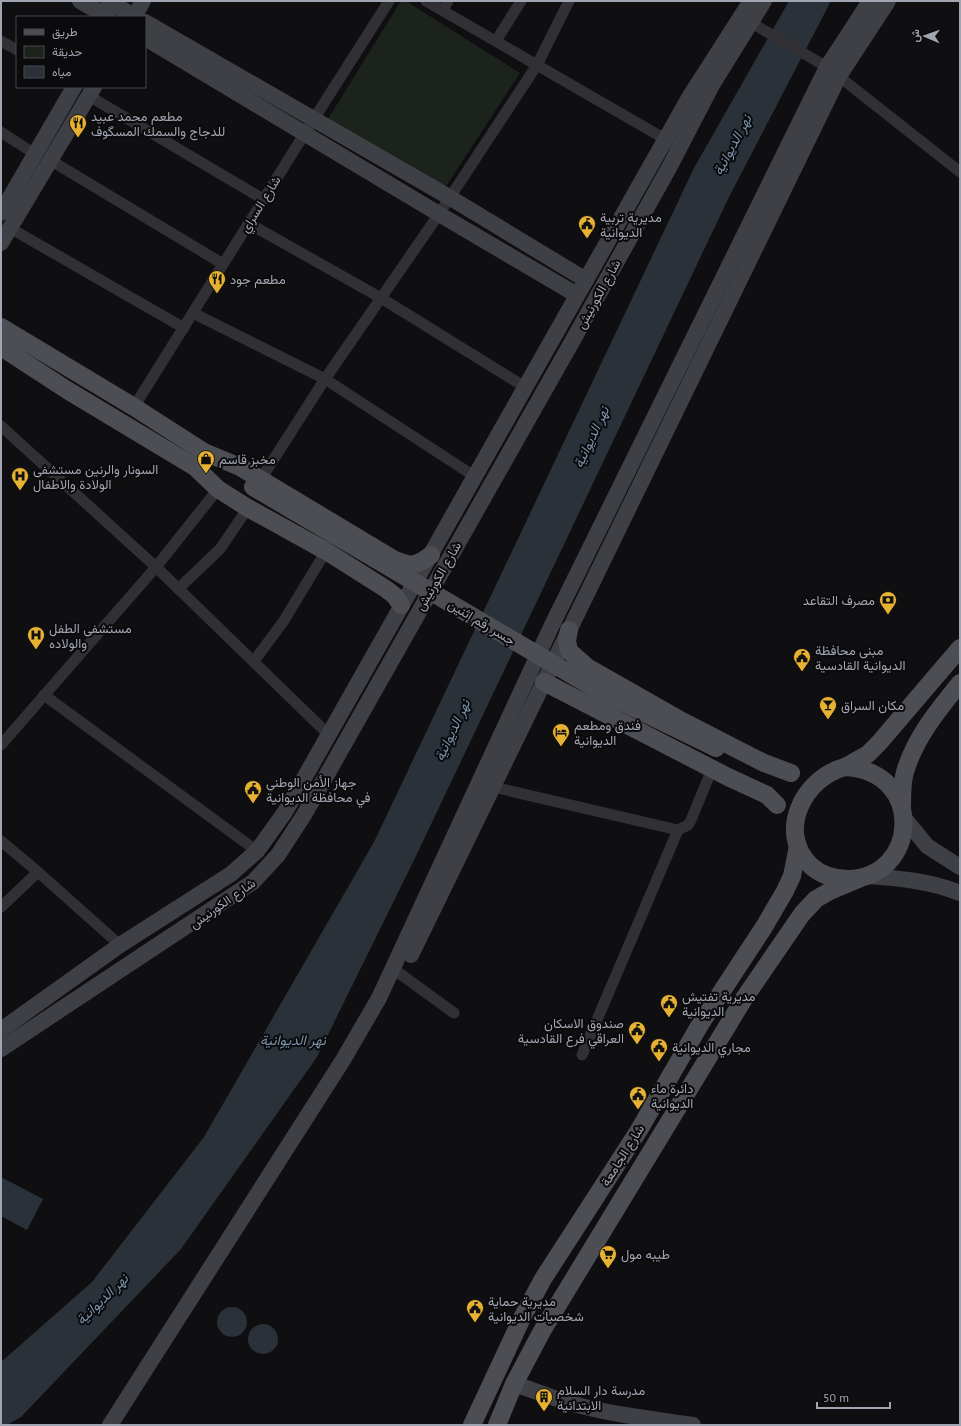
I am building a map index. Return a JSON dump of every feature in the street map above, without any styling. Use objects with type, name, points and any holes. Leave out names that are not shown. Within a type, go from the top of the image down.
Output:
[{"type":"main road","points":[[80,1],[115,9],[132,16]]},
{"type":"main road","points":[[138,16],[143,1]]},
{"type":"main road","name":"شارع الكورنيش","points":[[1,1030],[86,968],[242,865],[257,851],[285,812],[401,604],[431,555],[474,476],[693,90],[751,1]]},
{"type":"main road","name":"شارع الكورنيش","points":[[1,1049],[100,985],[253,882],[278,855],[299,825],[573,340],[670,166],[712,85],[752,23],[764,1]]},
{"type":"main road","points":[[110,1425],[343,1060],[379,998],[833,72],[870,1]]},
{"type":"main road","points":[[833,72],[888,1]]},
{"type":"main road","points":[[146,24],[309,126],[439,214],[577,295]]},
{"type":"main road","points":[[146,39],[309,126],[448,197],[586,280]]},
{"type":"main road","points":[[1,212],[73,88]]},
{"type":"main road","points":[[1,242],[92,91]]},
{"type":"main road","points":[[655,158],[665,154],[670,160],[670,166]]},
{"type":"main road","points":[[1,327],[134,408],[199,460],[218,489],[254,494],[326,551],[391,592],[401,604]]},
{"type":"main road","points":[[558,329],[573,340]]},
{"type":"main road","points":[[1,347],[67,390],[199,460],[254,494],[399,562],[413,566],[421,563],[431,555]]},
{"type":"main road","name":"جسر رقم إثنين","points":[[254,494],[522,658],[587,694],[713,758]]},
{"type":"main road","points":[[560,628],[567,641],[569,651],[587,667],[682,721],[764,763],[791,773]]},
{"type":"main road","points":[[713,758],[750,765],[770,771],[791,773],[826,774],[845,767],[868,754],[879,743],[960,648]]},
{"type":"main road","points":[[536,678],[713,758],[751,778],[771,794],[805,859],[817,871],[841,879],[864,877],[899,878],[941,886],[960,893]]},
{"type":"main road","points":[[379,998],[415,948],[493,787],[536,678]]},
{"type":"main road","points":[[864,877],[880,869],[890,859],[898,847],[903,833],[905,773],[910,758],[932,718],[960,683]]},
{"type":"main road","points":[[845,767],[867,770],[876,774],[895,793],[903,812],[927,846],[960,867]]},
{"type":"main road","points":[[797,842],[797,816],[802,800],[812,787],[826,774]]},
{"type":"main road","points":[[285,812],[299,825]]},
{"type":"main road","name":"شارع الجامعة","points":[[474,1419],[522,1318],[543,1279],[639,1130],[701,1023],[764,927],[785,891],[792,876],[797,842]]},
{"type":"main road","points":[[242,865],[253,882]]},
{"type":"main road","name":"شارع الجامعة","points":[[496,1425],[514,1384],[542,1331],[741,1004],[802,914],[816,899],[830,891],[864,877]]},
{"type":"main road","points":[[86,968],[100,985]]},
{"type":"main road","points":[[522,1318],[542,1331]]},
{"type":"main road","points":[[514,1384],[580,1405],[659,1422],[693,1425]]},
{"type":"main road","points":[[474,1419],[496,1425]]},
{"type":"street","name":"شارع السراي","points":[[134,408],[263,199],[389,1]]},
{"type":"street","points":[[426,1],[446,5],[496,41],[679,148]]},
{"type":"street","points":[[496,41],[521,1]]},
{"type":"street","points":[[178,589],[220,548],[325,379],[439,214],[448,197],[536,65],[569,1]]},
{"type":"street","points":[[752,23],[833,72],[960,172]]},
{"type":"street","points":[[1,41],[16,49]]},
{"type":"street","points":[[92,91],[263,199]]},
{"type":"street","points":[[1,132],[35,154]]},
{"type":"street","points":[[50,160],[223,264]]},
{"type":"street","points":[[248,223],[381,298],[525,387]]},
{"type":"street","points":[[10,228],[184,328]]},
{"type":"street","points":[[193,313],[325,379],[474,476]]},
{"type":"street","points":[[1,426],[156,567],[329,735]]},
{"type":"street","points":[[1,746],[156,567],[218,489]]},
{"type":"street","points":[[254,661],[283,622],[326,551]]},
{"type":"street","points":[[44,695],[257,851]]},
{"type":"street","points":[[493,787],[678,830],[688,825],[691,820],[713,758]]},
{"type":"street","points":[[582,1055],[678,830]]},
{"type":"street","points":[[1,841],[120,945]]},
{"type":"street","points":[[1,907],[38,872]]},
{"type":"street","points":[[399,972],[454,1013]]},
{"type":"green space","points":[[401,1],[406,1],[520,73],[443,191],[323,127]]},
{"type":"water","name":"نهر الديوانية","points":[[789,1],[831,1],[729,197],[415,858],[317,1057],[181,1249],[21,1417],[7,1425],[1,1425],[1,1362],[92,1282],[204,1137],[374,842],[694,168]]},
{"type":"water","points":[[1,1177],[43,1199],[27,1230],[1,1216]]},
{"type":"water","points":[[232,1307],[242,1312],[247,1322],[242,1332],[232,1337],[222,1332],[217,1322],[222,1312]]},
{"type":"water","points":[[263,1324],[273,1329],[278,1339],[273,1349],[263,1354],[253,1349],[248,1339],[253,1329]]},
{"type":"place","name":"مطعم محمد عبيد للدجاج والسمك المسگوف","points":[[78,138]]},
{"type":"place","name":"مديرية تربية الديوانية","points":[[587,239]]},
{"type":"place","name":"مطعم جود","points":[[217,294]]},
{"type":"place","name":"مخبز قاسم","points":[[206,474]]},
{"type":"place","name":"السونار والرنين مستشفى الولادة والاطفال","points":[[20,491]]},
{"type":"place","name":"مصرف التقاعد","points":[[888,615]]},
{"type":"place","name":"مستشفى الطفل والولاده","points":[[36,650]]},
{"type":"place","name":"مبنى محافظة الديوانية القادسية","points":[[802,672]]},
{"type":"place","name":"مكان السراق","points":[[828,720]]},
{"type":"place","name":"فندق ومطعم الديوانية","points":[[561,747]]},
{"type":"place","name":"جهاز الأمن الوطني في محافظة الديوانية","points":[[253,804]]},
{"type":"place","name":"مديرية تفتيش الديوانية","points":[[669,1018]]},
{"type":"place","name":"صندوق الاسكان العراقي فرع القادسية","points":[[637,1045]]},
{"type":"place","name":"مجاري الديوانية","points":[[659,1062]]},
{"type":"place","name":"دائرة ماء الديوانية","points":[[638,1110]]},
{"type":"place","name":"طيبه مول","points":[[608,1269]]},
{"type":"place","name":"مديرية حماية شخصيات الديوانية","points":[[475,1323]]},
{"type":"place","name":"مدرسة دار السلام الابتدائية","points":[[544,1412]]}]
